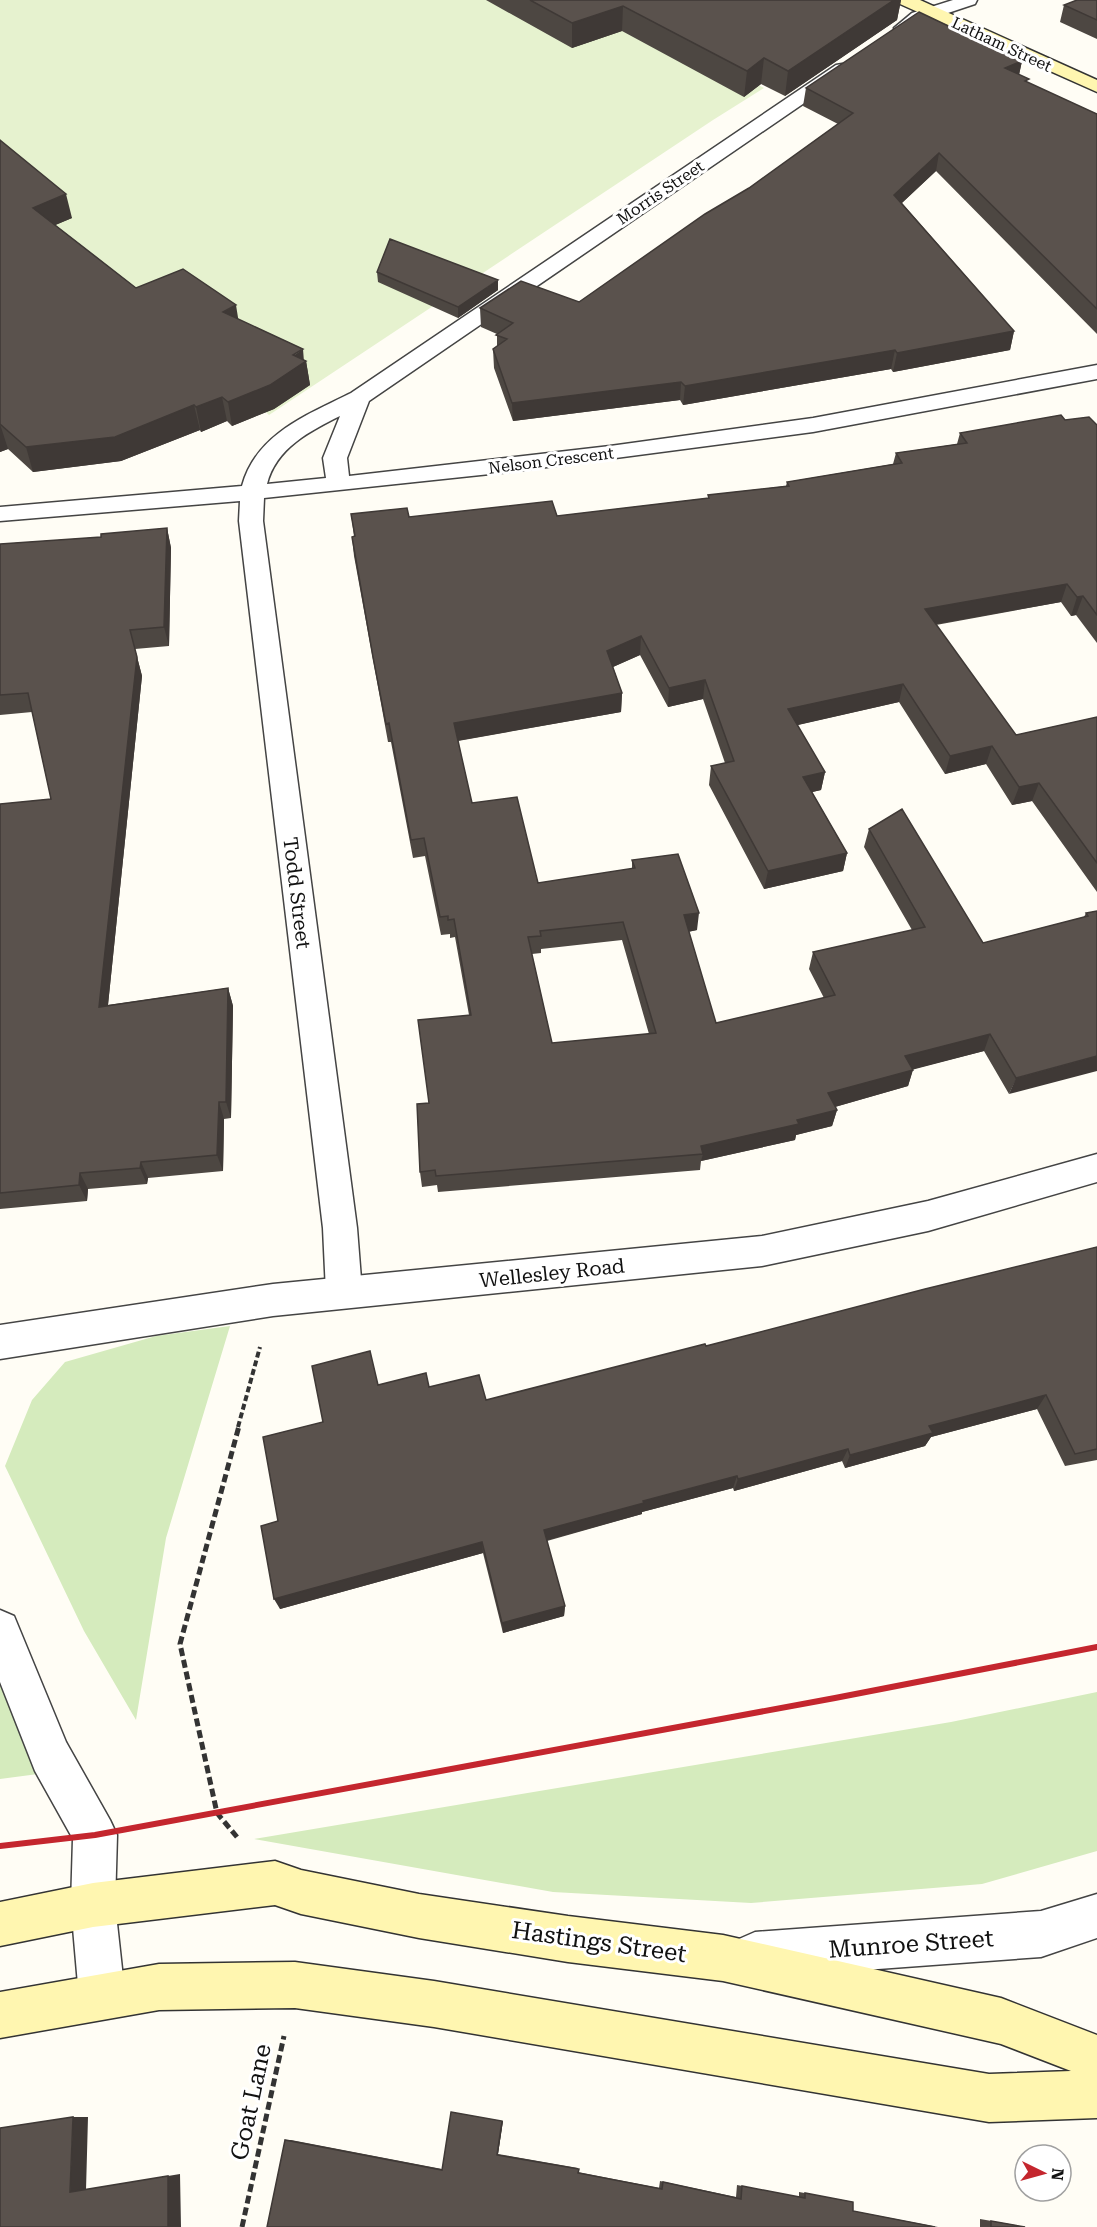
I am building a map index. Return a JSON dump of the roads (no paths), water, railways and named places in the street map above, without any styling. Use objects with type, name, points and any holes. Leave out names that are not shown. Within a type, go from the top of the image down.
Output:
[{"type":"main road","name":"Latham Street","points":[[906,0],[1097,87]]},
{"type":"main road","name":"Hastings Street","points":[[0,1924],[93,1905],[275,1883],[301,1892],[419,1916],[568,1939],[723,1958],[1001,2021],[1097,2058]]},
{"type":"main road","points":[[0,2015],[159,1987],[295,1985],[434,2004],[990,2098],[1097,2094]]},
{"type":"street","points":[[890,37],[918,17],[969,0]]},
{"type":"street","name":"Morris Street","points":[[250,493],[265,456],[293,432],[358,398],[862,56]]},
{"type":"street","name":"Nelson Crescent","points":[[0,514],[250,493],[494,467],[814,424],[980,396],[1097,372]]},
{"type":"street","points":[[338,483],[335,458],[358,398]]},
{"type":"street","name":"Todd Street","points":[[250,493],[251,521],[341,1240],[344,1292]]},
{"type":"street","name":"Wellesley Road","points":[[0,1342],[273,1300],[762,1251],[928,1216],[1097,1168]]},
{"type":"street","points":[[0,1630],[50,1756],[95,1835],[93,1905],[102,1996]]},
{"type":"street","name":"Munroe Street","points":[[723,1958],[1041,1934],[1097,1916]]},
{"type":"railway","points":[[0,1846],[95,1835],[835,1698],[1097,1647]]}]
